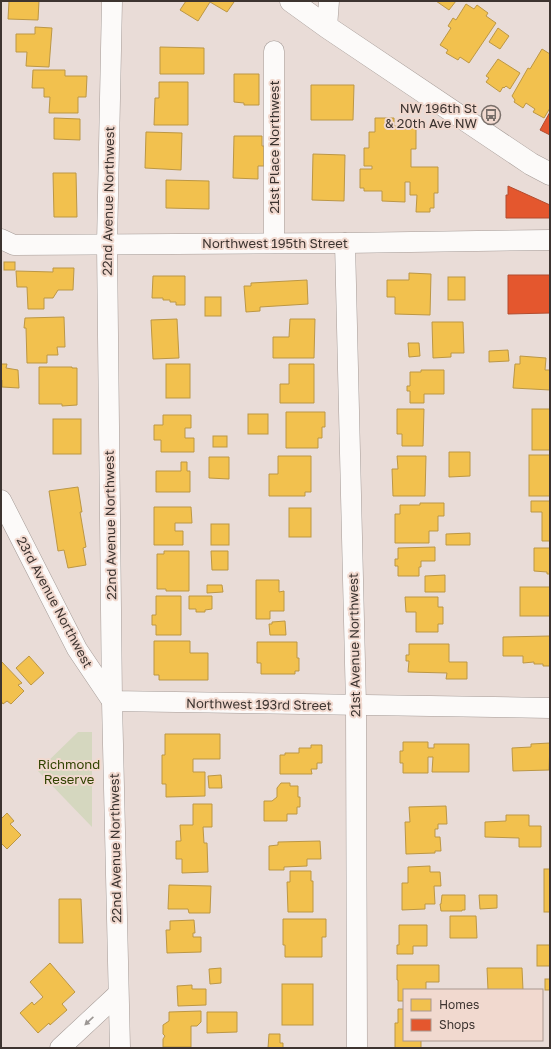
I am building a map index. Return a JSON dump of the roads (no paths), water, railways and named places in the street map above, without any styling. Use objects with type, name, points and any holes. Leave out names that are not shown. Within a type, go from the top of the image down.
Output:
[{"type":"street","name":"22nd Avenue Northwest","points":[[112,1],[107,244],[112,701],[120,1048]]},
{"type":"street","points":[[291,1],[327,27],[531,164],[550,174]]},
{"type":"street","points":[[327,27],[329,1]]},
{"type":"street","name":"21st Place Northwest","points":[[274,51],[274,243]]},
{"type":"street","name":"Northwest 195th Street","points":[[1,239],[14,245],[550,240]]},
{"type":"street","name":"21st Avenue Northwest","points":[[345,243],[356,705],[357,1048]]},
{"type":"street","name":"23rd Avenue Northwest","points":[[1,500],[77,649],[112,701]]},
{"type":"street","name":"Northwest 193rd Street","points":[[112,701],[550,708]]},
{"type":"street","points":[[60,1048],[118,994]]},
{"type":"place","name":"NW 196th St & 20th Ave NW","points":[[491,115]]},
{"type":"park label","name":"Richmond Reserve","points":[[69,772]]}]
